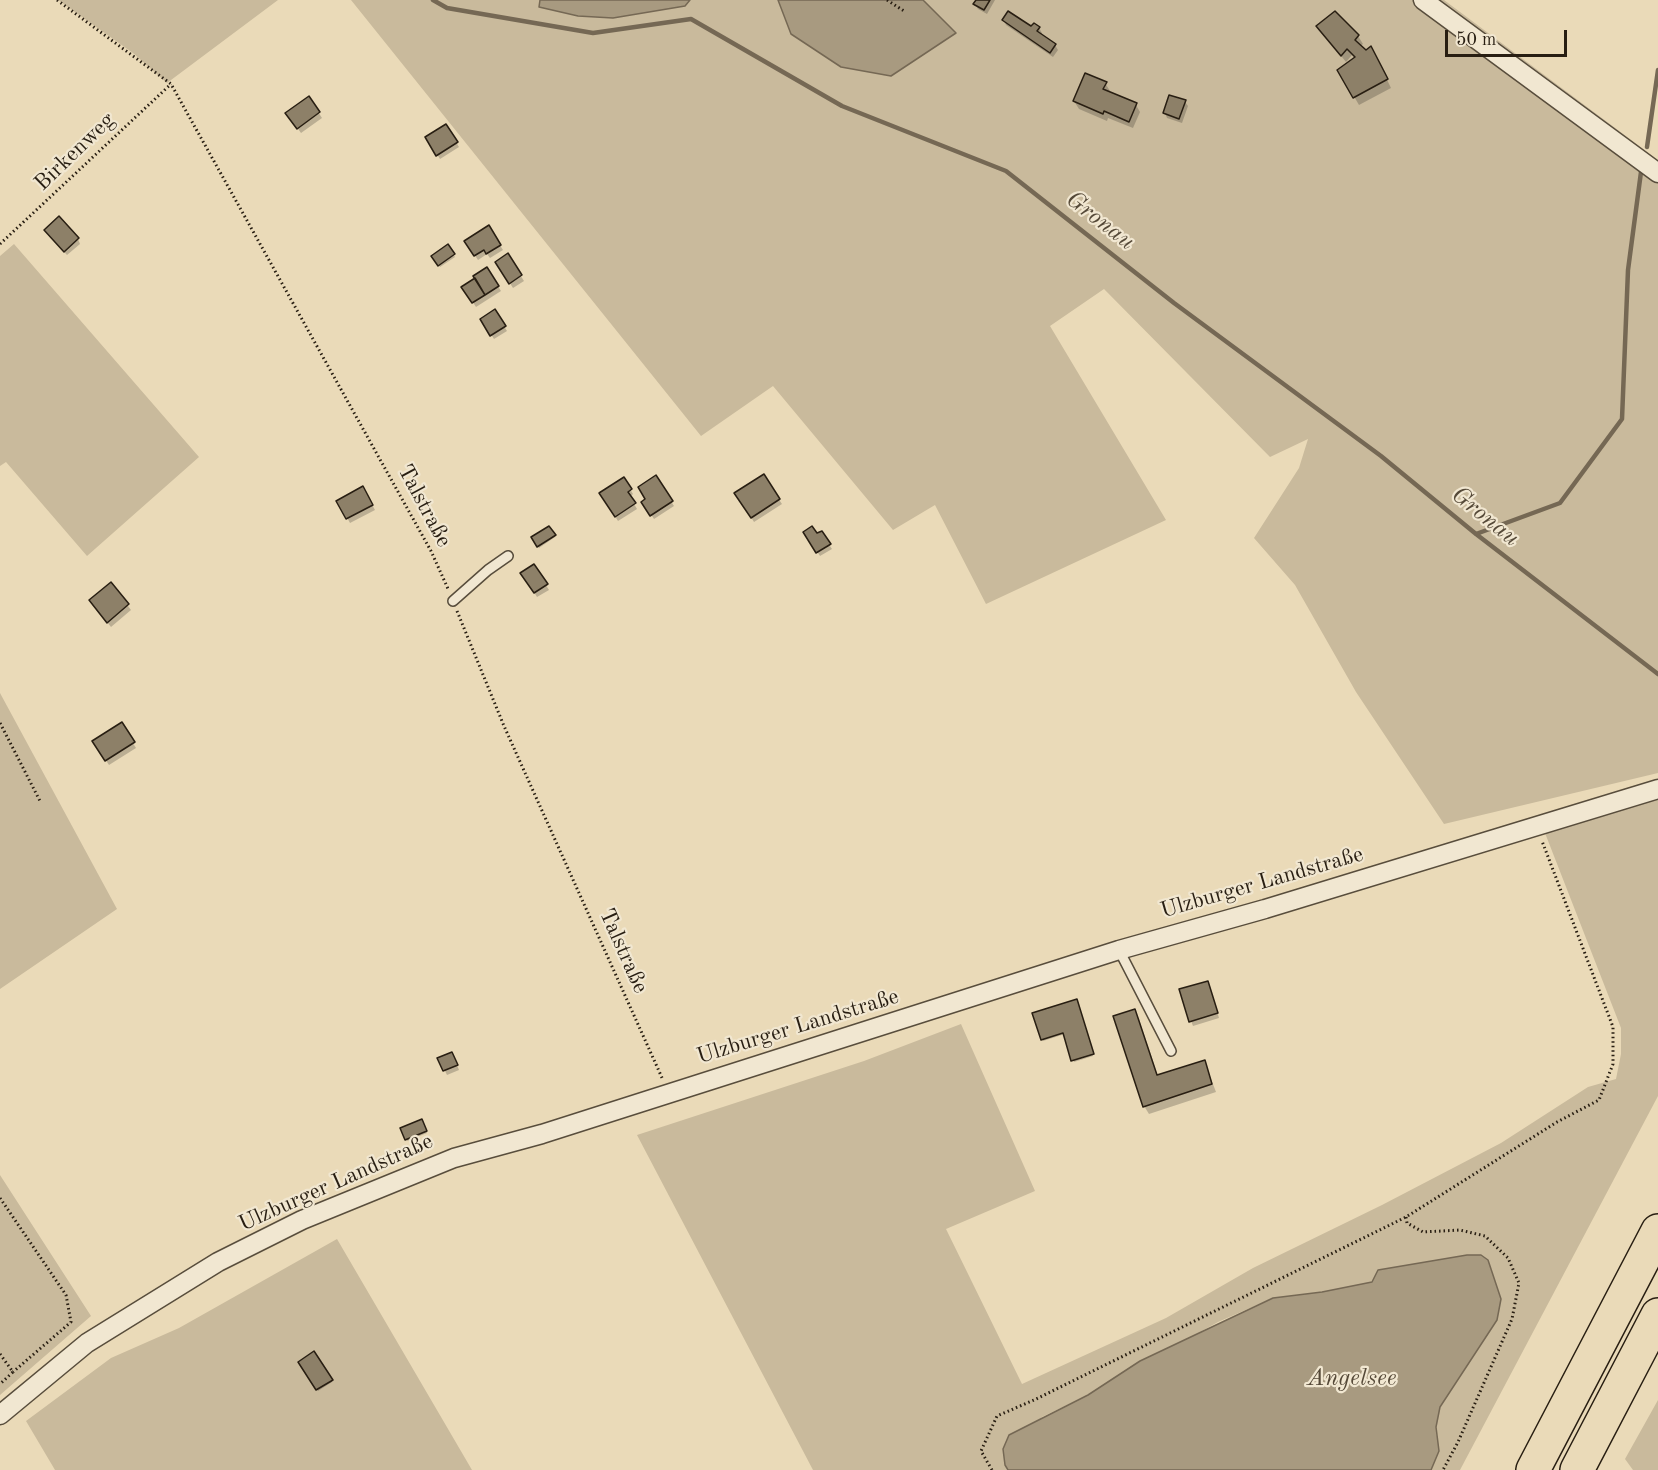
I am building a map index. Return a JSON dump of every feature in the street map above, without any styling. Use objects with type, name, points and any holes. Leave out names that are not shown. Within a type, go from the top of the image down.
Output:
[{"type":"highway","points":[[1533,1470],[1658,1232]]},
{"type":"highway","points":[[1577,1470],[1658,1315]]},
{"type":"street","points":[[1423,0],[1658,172]]},
{"type":"street","name":"Ulzburger Landstraße","points":[[0,1415],[87,1343],[218,1262],[302,1220],[454,1158],[542,1134],[1119,950],[1265,909],[1658,789]]},
{"type":"lane","points":[[453,601],[488,570],[508,556]]},
{"type":"lane","points":[[1119,950],[1171,1051]]},
{"type":"path","name":"Talstraße","points":[[57,0],[171,84],[431,551],[504,726],[668,1093]]},
{"type":"path","points":[[887,0],[904,11]]},
{"type":"path","name":"Birkenweg","points":[[0,244],[171,84]]},
{"type":"path","points":[[0,723],[41,803]]},
{"type":"path","points":[[992,1470],[981,1451],[997,1416],[1034,1400],[1406,1217],[1557,1122],[1599,1100],[1613,1064],[1612,1028],[1536,825]]},
{"type":"path","points":[[0,1198],[66,1294],[71,1322],[0,1384]]},
{"type":"path","points":[[1406,1217],[1407,1223],[1423,1232],[1460,1230],[1485,1236],[1508,1258],[1519,1283],[1512,1319],[1458,1442],[1443,1470]]},
{"type":"path","points":[[0,1354],[13,1372]]},
{"type":"shaded area","points":[[58,0],[278,0],[167,83],[133,53]]},
{"type":"shaded area","points":[[351,0],[540,0],[539,7],[578,16],[685,6],[690,0],[778,0],[792,34],[841,67],[925,1],[923,0],[1444,0],[1658,160],[1658,773],[1444,824],[1356,692],[1295,585],[1254,538],[1299,468],[1308,439],[1270,457],[1104,289],[1050,326],[1166,520],[986,604],[935,505],[893,530],[773,386],[701,436]]},
{"type":"shaded area","points":[[14,244],[199,457],[87,556],[6,462],[0,466],[0,256]]},
{"type":"shaded area","points":[[0,693],[117,909],[0,989]]},
{"type":"shaded area","points":[[1658,796],[1658,1096],[1460,1470],[1431,1470],[1439,1451],[1436,1427],[1440,1407],[1497,1320],[1501,1299],[1488,1260],[1480,1255],[1358,1286],[1273,1298],[1218,1322],[1088,1395],[1042,1417],[1005,1465],[1008,1470],[813,1470],[637,1135],[864,1061],[961,1024],[1035,1191],[946,1229],[1022,1384],[1166,1318],[1253,1268],[1382,1205],[1501,1143],[1588,1087],[1616,1079],[1621,1054],[1621,1028],[1545,833]]},
{"type":"shaded area","points":[[0,1175],[91,1316],[0,1395]]},
{"type":"shaded area","points":[[337,1239],[472,1470],[55,1470],[26,1421],[111,1358],[179,1328]]},
{"type":"shaded area","points":[[1658,1400],[1658,1470],[1633,1470],[1625,1459]]},
{"type":"water","points":[[540,0],[690,0],[685,6],[613,18],[578,16],[539,7]]},
{"type":"water","points":[[778,0],[923,0],[956,33],[891,76],[841,67],[791,34]]},
{"type":"water","name":"Angelsee","points":[[1467,1255],[1481,1255],[1488,1260],[1501,1299],[1497,1320],[1440,1407],[1436,1427],[1439,1451],[1431,1470],[1008,1470],[1005,1465],[1003,1449],[1009,1435],[1088,1395],[1140,1361],[1273,1298],[1322,1292],[1372,1282],[1378,1270]]},
{"type":"building","points":[[976,0],[990,0],[984,10],[973,4]]},
{"type":"building","points":[[1008,11],[1031,26],[1034,23],[1040,27],[1037,31],[1056,44],[1050,53],[1002,20]]},
{"type":"building","points":[[1335,11],[1359,35],[1355,40],[1366,50],[1371,46],[1388,79],[1353,98],[1337,70],[1355,57],[1347,49],[1341,56],[1316,26]]},
{"type":"building","points":[[1085,73],[1107,82],[1103,89],[1137,103],[1129,122],[1073,101]]},
{"type":"building","points":[[1169,95],[1186,100],[1179,119],[1163,113]]},
{"type":"building","points":[[309,96],[320,112],[297,129],[285,113]]},
{"type":"building","points":[[446,124],[458,142],[436,156],[425,137]]},
{"type":"building","points":[[59,216],[79,238],[64,252],[44,230]]},
{"type":"building","points":[[489,225],[501,245],[486,254],[484,250],[474,256],[464,241]]},
{"type":"building","points":[[448,244],[455,254],[438,266],[431,256]]},
{"type":"building","points":[[508,253],[522,275],[509,284],[495,262]]},
{"type":"building","points":[[487,267],[499,286],[485,295],[473,276]]},
{"type":"building","points":[[475,278],[485,295],[472,303],[461,287]]},
{"type":"building","points":[[495,309],[506,326],[490,336],[480,319]]},
{"type":"building","points":[[764,474],[780,499],[751,518],[734,493]]},
{"type":"building","points":[[656,475],[673,501],[650,516],[641,502],[645,499],[638,487]]},
{"type":"building","points":[[624,477],[632,489],[628,492],[636,503],[615,517],[599,493]]},
{"type":"building","points":[[363,486],[373,505],[346,519],[336,501]]},
{"type":"building","points":[[549,526],[556,535],[537,547],[531,537]]},
{"type":"building","points":[[812,526],[817,533],[822,531],[831,544],[816,553],[803,532]]},
{"type":"building","points":[[534,564],[548,584],[534,593],[520,573]]},
{"type":"building","points":[[111,582],[129,604],[107,623],[89,600]]},
{"type":"building","points":[[122,722],[135,742],[105,761],[92,741]]},
{"type":"building","points":[[1208,981],[1218,1013],[1189,1022],[1179,989]]},
{"type":"building","points":[[1077,999],[1094,1054],[1071,1061],[1063,1033],[1041,1040],[1032,1013]]},
{"type":"building","points":[[1135,1009],[1157,1075],[1205,1060],[1212,1084],[1143,1107],[1113,1016]]},
{"type":"building","points":[[452,1052],[458,1065],[443,1071],[437,1058]]},
{"type":"building","points":[[422,1119],[427,1131],[405,1140],[400,1128]]},
{"type":"building","points":[[314,1351],[333,1380],[316,1390],[298,1362]]},
{"type":"waterway","name":"Gronau","points":[[433,0],[447,8],[593,33],[691,19],[842,106],[1006,171],[1174,303],[1381,456],[1476,534],[1658,674]]},
{"type":"waterway","points":[[1647,147],[1658,70]]},
{"type":"waterway","points":[[1476,534],[1560,503],[1622,419],[1628,270],[1641,172]]}]
